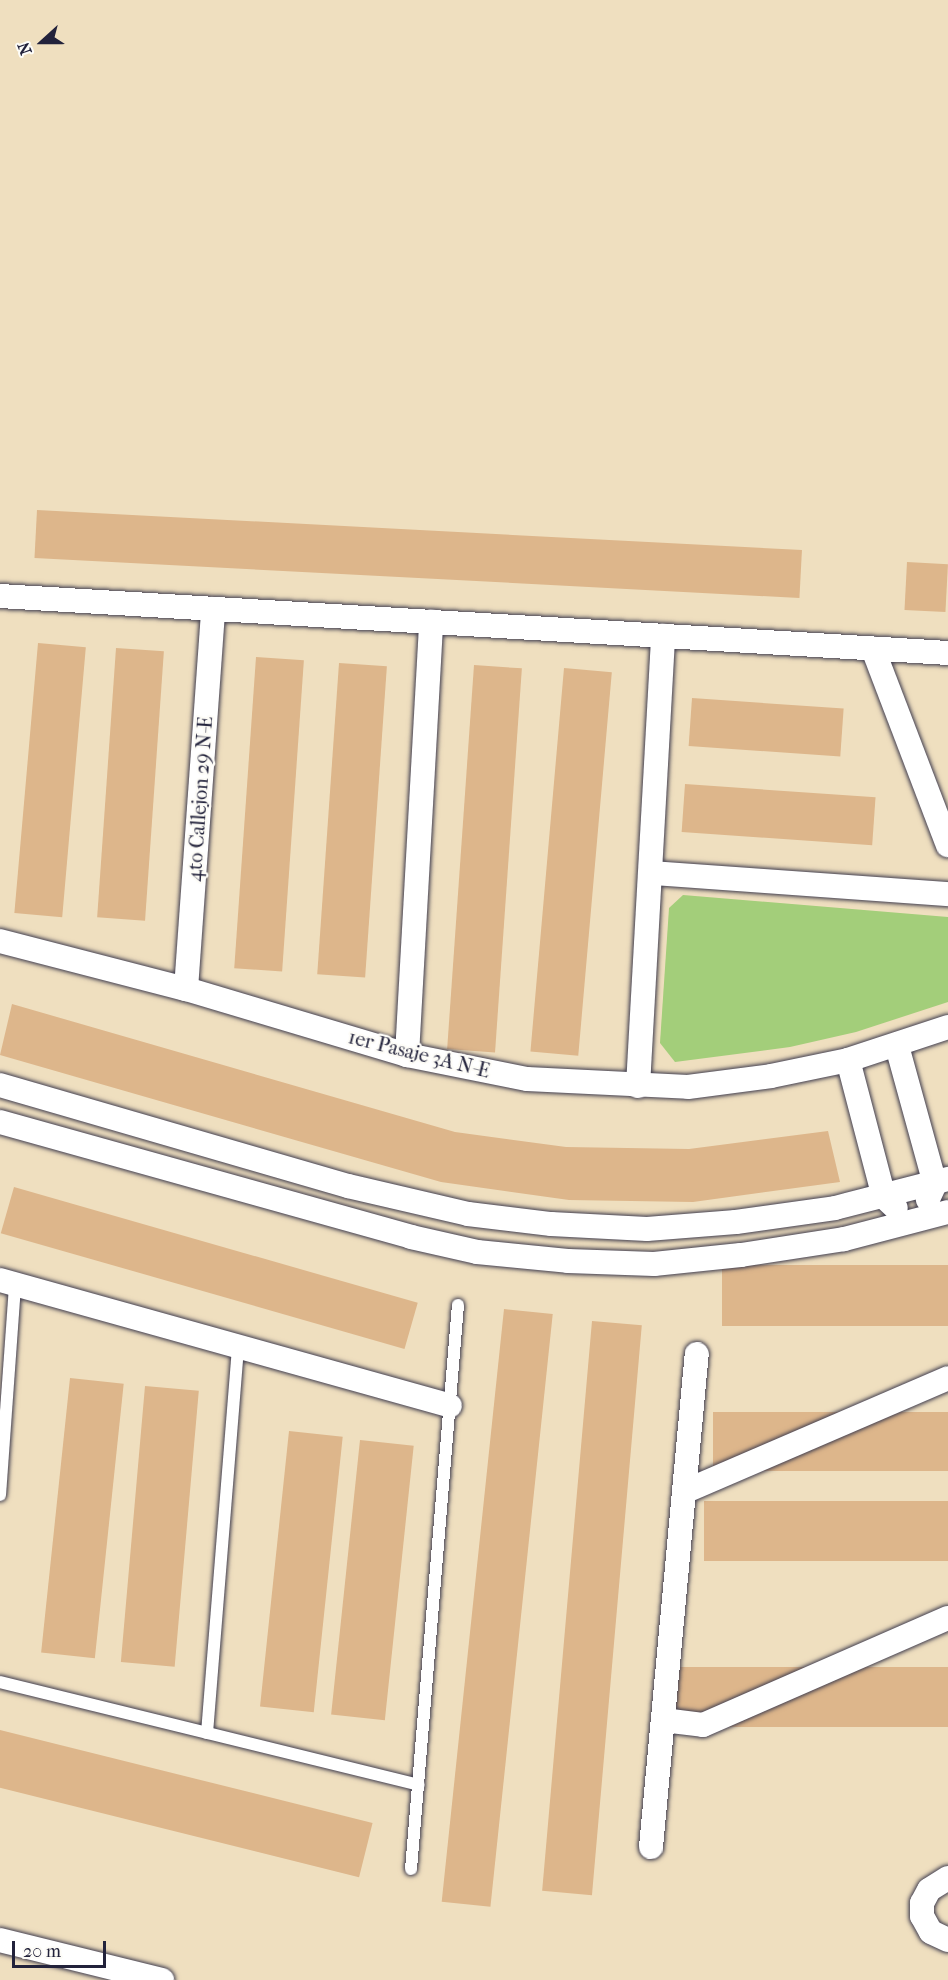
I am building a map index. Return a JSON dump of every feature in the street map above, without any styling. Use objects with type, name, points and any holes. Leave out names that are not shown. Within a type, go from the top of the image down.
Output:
[{"type":"street","points":[[0,596],[948,653]]},
{"type":"street","name":"4to Callejon 29 N-E","points":[[186,989],[213,609]]},
{"type":"street","points":[[407,1055],[431,622]]},
{"type":"street","points":[[638,1086],[652,873],[663,636]]},
{"type":"street","points":[[873,649],[948,844]]},
{"type":"street","points":[[652,873],[948,894]]},
{"type":"street","name":"1er Pasaje 3A N-E","points":[[0,941],[186,989],[407,1055],[526,1079],[688,1087],[771,1076],[848,1060],[897,1046],[948,1027]]},
{"type":"street","points":[[897,1046],[941,1181],[915,1224]]},
{"type":"street","points":[[848,1060],[884,1197],[915,1224]]},
{"type":"street","points":[[0,1084],[348,1186],[468,1214],[648,1229],[736,1222],[884,1197],[941,1181]]},
{"type":"street","points":[[0,1122],[337,1218],[477,1252],[654,1264],[844,1239],[915,1224],[948,1212]]},
{"type":"street","points":[[7,1282],[450,1406]]},
{"type":"street","points":[[651,1847],[697,1354]]},
{"type":"street","points":[[686,1491],[948,1378]]},
{"type":"street","points":[[663,1720],[703,1725],[948,1618]]},
{"type":"street","points":[[948,1878],[929,1890],[922,1903],[922,1917],[931,1932],[948,1940]]},
{"type":"street","points":[[0,1940],[157,1980]]},
{"type":"lane","points":[[0,1495],[7,1282]]},
{"type":"lane","points":[[411,1869],[458,1305]]},
{"type":"lane","points":[[207,1733],[238,1347]]},
{"type":"lane","points":[[0,1682],[417,1785]]},
{"type":"green space","points":[[683,895],[948,917],[948,1002],[856,1032],[790,1047],[675,1062],[660,1043],[669,908]]},
{"type":"building","points":[[37,510],[802,550],[799,598],[34,558]]},
{"type":"building","points":[[907,562],[948,564],[945,612],[904,610]]},
{"type":"building","points":[[38,643],[86,647],[62,917],[14,913]]},
{"type":"building","points":[[116,648],[164,651],[145,921],[97,917]]},
{"type":"building","points":[[256,657],[304,660],[282,972],[234,968]]},
{"type":"building","points":[[339,663],[387,666],[365,978],[317,974]]},
{"type":"building","points":[[474,665],[522,668],[495,1052],[447,1049]]},
{"type":"building","points":[[564,668],[612,672],[578,1056],[530,1052]]},
{"type":"building","points":[[692,698],[844,709],[840,756],[689,746]]},
{"type":"building","points":[[685,784],[876,797],[872,845],[682,832]]},
{"type":"building","points":[[12,1004],[455,1132],[566,1147],[689,1149],[828,1131],[840,1182],[693,1202],[569,1200],[441,1182],[0,1055]]},
{"type":"building","points":[[14,1187],[418,1303],[404,1349],[1,1233]]},
{"type":"building","points":[[722,1265],[948,1265],[948,1326],[722,1326]]},
{"type":"building","points":[[504,1309],[553,1314],[490,1907],[442,1902]]},
{"type":"building","points":[[592,1321],[642,1325],[592,1895],[542,1891]]},
{"type":"building","points":[[70,1378],[124,1384],[95,1658],[41,1652]]},
{"type":"building","points":[[145,1386],[199,1391],[175,1667],[121,1662]]},
{"type":"building","points":[[713,1412],[948,1412],[948,1471],[713,1471]]},
{"type":"building","points":[[289,1431],[343,1437],[314,1712],[260,1706]]},
{"type":"building","points":[[360,1440],[414,1446],[385,1720],[331,1714]]},
{"type":"building","points":[[704,1501],[948,1501],[948,1561],[704,1561]]},
{"type":"building","points":[[665,1667],[948,1667],[948,1727],[665,1727]]},
{"type":"building","points":[[0,1730],[373,1823],[359,1877],[0,1788]]}]
